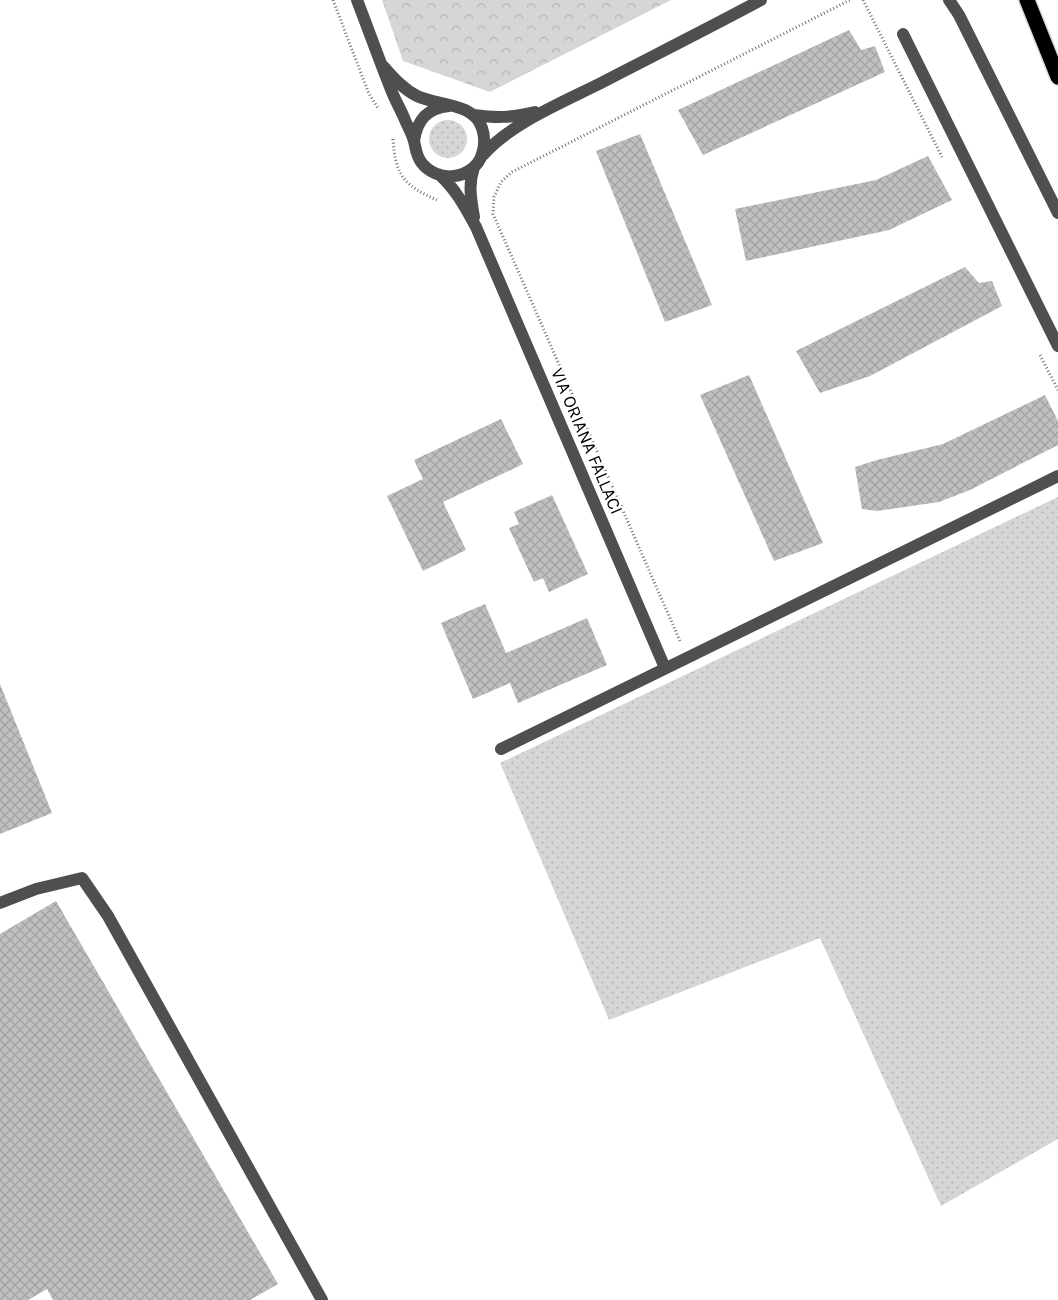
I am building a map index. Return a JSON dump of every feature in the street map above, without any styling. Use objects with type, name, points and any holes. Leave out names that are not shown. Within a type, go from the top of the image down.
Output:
[{"type":"highway","points":[[1026,0],[1058,77]]},
{"type":"street","points":[[357,0],[392,91],[414,141],[416,153],[421,164],[450,184],[476,227]]},
{"type":"street","points":[[441,176],[453,177],[464,174],[501,138],[512,130],[761,0]]},
{"type":"street","points":[[949,0],[1058,213]]},
{"type":"street","points":[[903,34],[1058,346]]},
{"type":"street","points":[[383,66],[412,93],[428,100],[463,108],[473,114],[502,118],[549,109]]},
{"type":"street","points":[[414,141],[416,130],[425,116],[440,107],[452,106]]},
{"type":"street","points":[[473,114],[480,124],[484,135],[484,146],[471,177],[470,194],[476,227]]},
{"type":"street","name":"VIA ORIANA FALLACI","points":[[476,227],[665,668]]},
{"type":"street","points":[[501,749],[1058,476]]},
{"type":"street","points":[[0,903],[36,889],[82,878],[108,916],[322,1300]]},
{"type":"path","points":[[681,644],[534,305],[492,214],[494,197],[501,182],[512,172],[850,0]]},
{"type":"green space","points":[[382,0],[671,0],[490,92],[403,61]]},
{"type":"green space","points":[[448,120],[455,121],[461,126],[466,132],[466,146],[461,152],[455,157],[448,158],[441,157],[435,152],[430,146],[429,139],[430,132],[435,126],[441,121]]},
{"type":"green space","points":[[1058,497],[1058,1139],[941,1206],[820,938],[609,1020],[500,763]]},
{"type":"building","points":[[849,30],[861,50],[875,46],[885,72],[703,155],[678,110]]},
{"type":"building","points":[[640,134],[712,305],[665,322],[596,151]]},
{"type":"building","points":[[928,156],[952,200],[889,230],[746,261],[735,209],[876,180]]},
{"type":"building","points":[[965,267],[979,283],[992,281],[1002,306],[870,376],[820,393],[796,351]]},
{"type":"building","points":[[749,375],[823,543],[774,561],[700,395]]},
{"type":"building","points":[[1045,395],[1058,421],[1058,445],[970,490],[939,502],[877,511],[862,509],[855,467],[943,444]]},
{"type":"building","points":[[501,419],[523,464],[443,502],[466,550],[423,571],[387,496],[423,479],[414,460]]},
{"type":"building","points":[[552,495],[588,574],[549,592],[543,578],[534,582],[509,528],[519,524],[514,512]]},
{"type":"building","points":[[485,604],[506,653],[587,618],[607,665],[518,703],[510,683],[473,699],[441,623]]},
{"type":"building","points":[[0,684],[52,813],[0,834]]},
{"type":"building","points":[[56,901],[278,1284],[250,1300],[53,1300],[47,1289],[28,1300],[0,1300],[0,934]]}]
